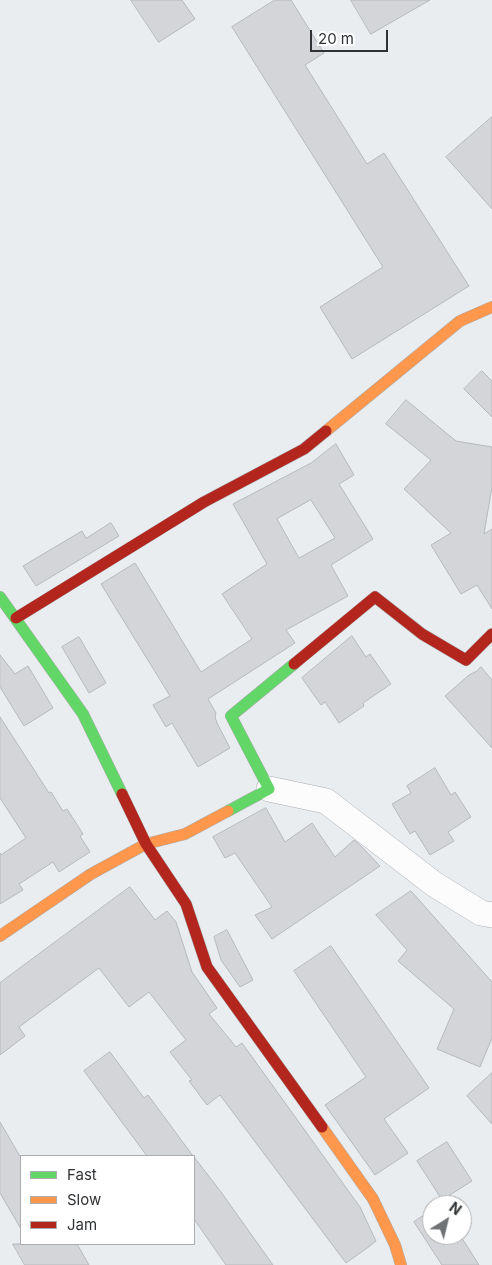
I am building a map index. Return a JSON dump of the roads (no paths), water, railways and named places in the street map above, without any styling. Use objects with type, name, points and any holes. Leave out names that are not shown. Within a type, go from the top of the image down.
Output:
[{"type":"street","points":[[16,618],[204,502],[304,449],[460,321],[492,307]]},
{"type":"street","points":[[0,597],[83,714],[146,844],[186,904],[207,967],[373,1199],[395,1245],[401,1265]]},
{"type":"street","points":[[269,789],[231,716],[375,597],[422,634],[466,660],[492,634]]},
{"type":"street","points":[[0,936],[91,874],[146,844],[185,834],[269,789],[326,801],[434,884],[481,913],[492,915]]}]
